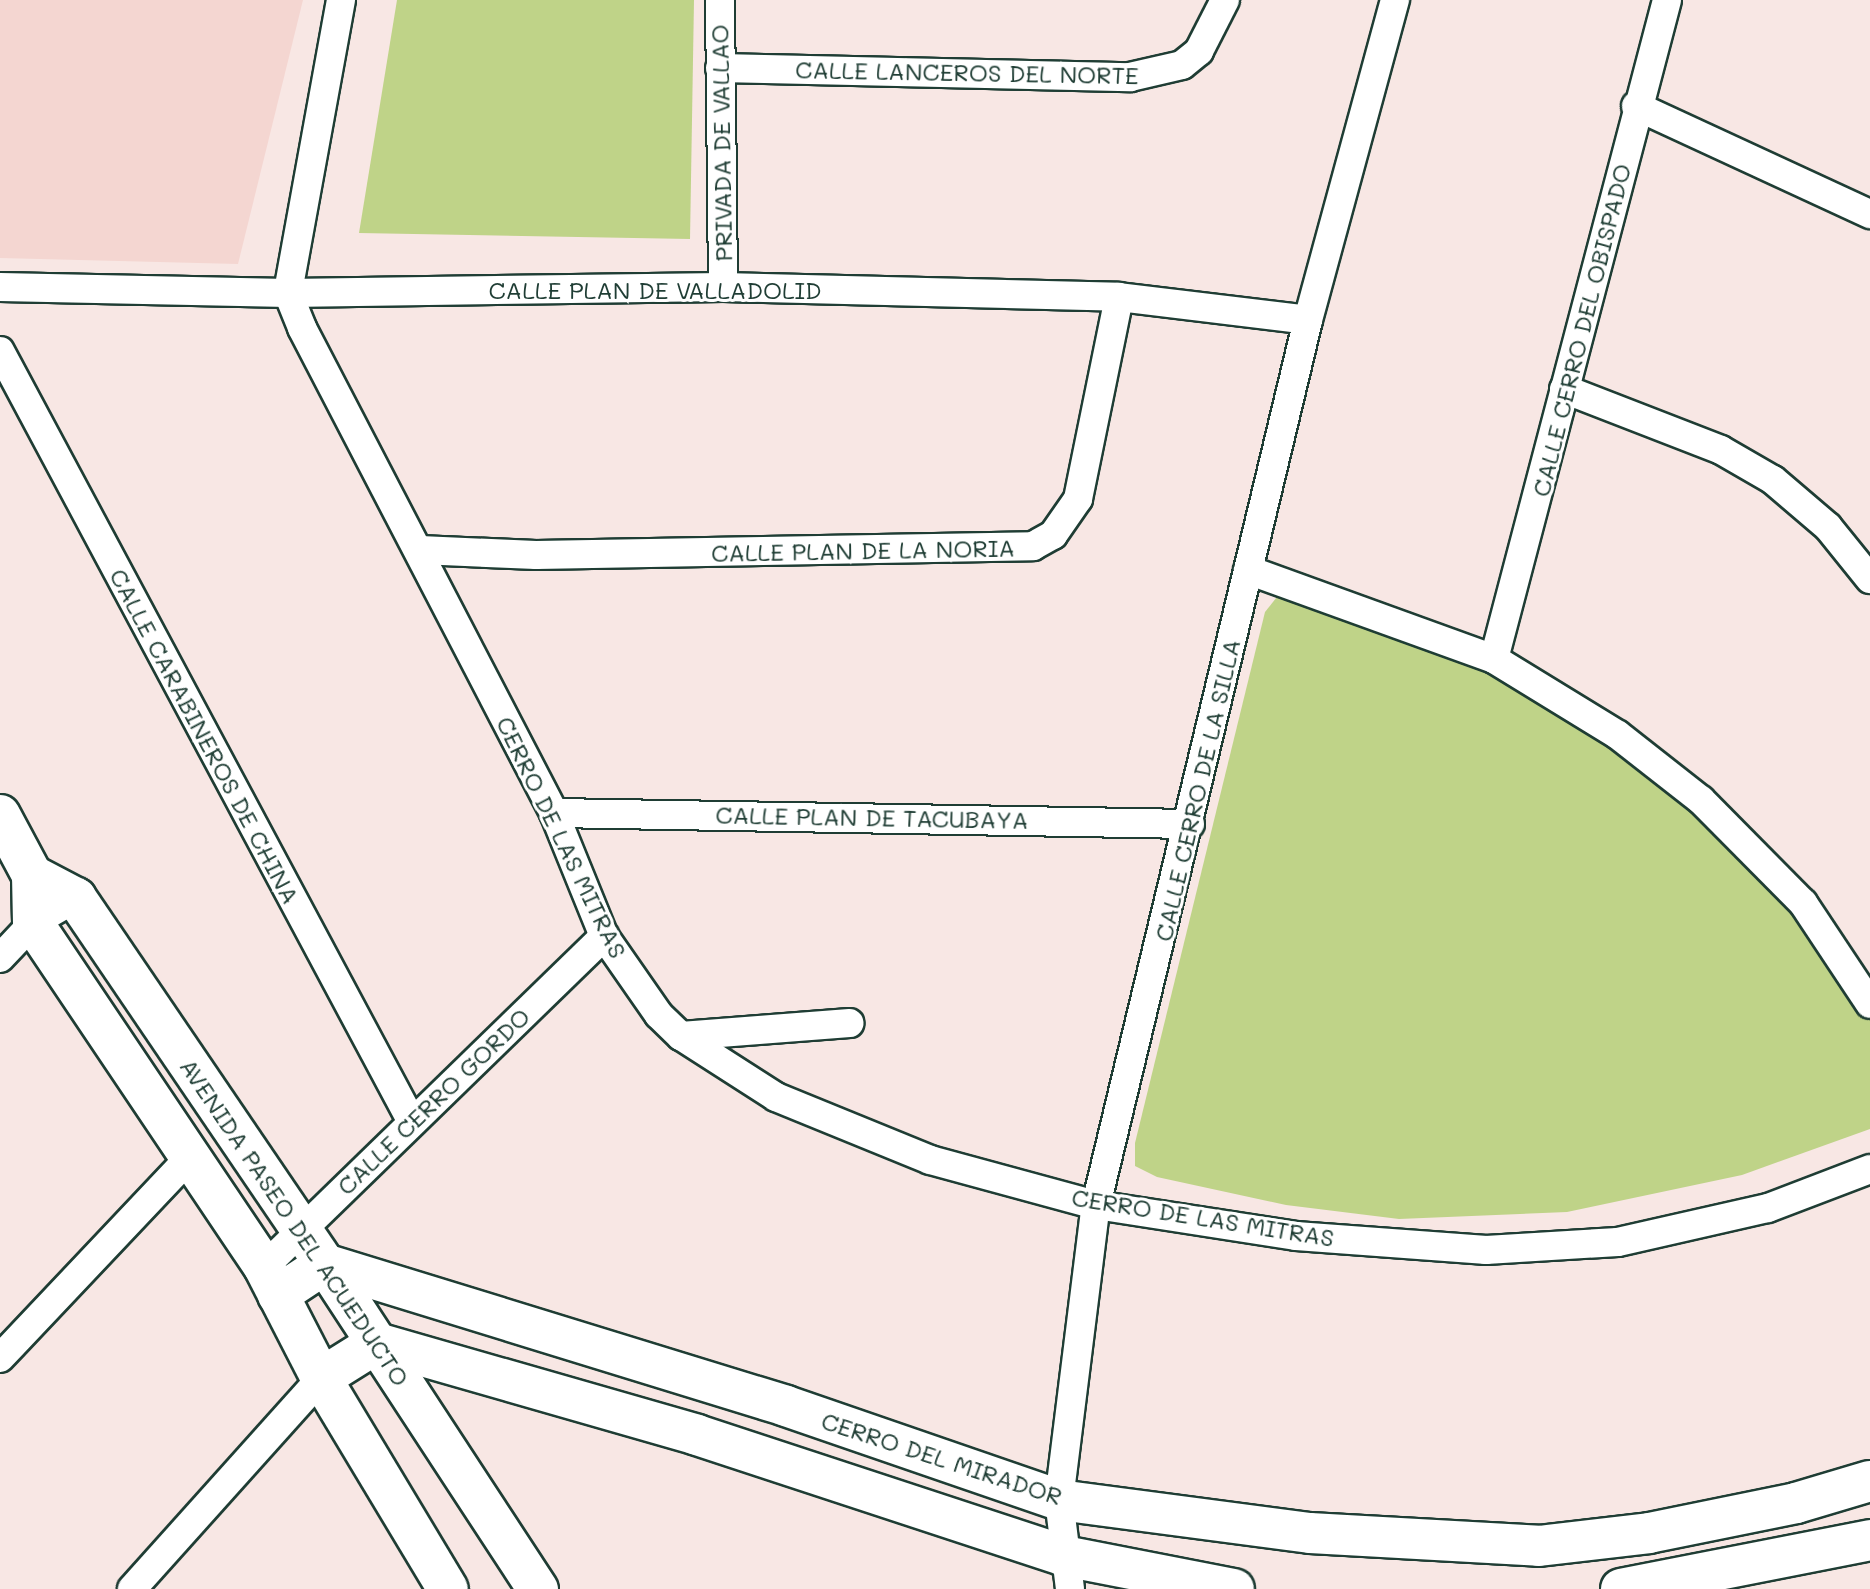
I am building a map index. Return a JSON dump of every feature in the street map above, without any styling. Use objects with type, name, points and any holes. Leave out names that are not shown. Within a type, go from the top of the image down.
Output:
[{"type":"street","points":[[288,293],[341,0]]},
{"type":"street","name":"PRIVADA DE VALLAO","points":[[720,0],[723,287]]},
{"type":"street","name":"CALLE LANCEROS DEL NORTE","points":[[720,68],[1143,75],[1182,65],[1199,51],[1225,0]]},
{"type":"street","name":"CALLE CERRO DE LA SILLA","points":[[1067,1572],[1059,1500],[1096,1205],[1190,824],[1308,320],[1395,0]]},
{"type":"street","name":"CALLE CERRO DEL OBISPADO","points":[[1494,659],[1545,481],[1564,389],[1636,106],[1667,0]]},
{"type":"street","points":[[1636,106],[1870,214]]},
{"type":"street","name":"CALLE PLAN DE VALLADOLID","points":[[0,287],[288,293],[723,287],[1119,297],[1308,320]]},
{"type":"street","name":"CERRO DE LAS MITRAS","points":[[288,293],[302,328],[554,813],[604,936],[659,1015],[681,1036],[776,1097],[902,1148],[1096,1205],[1296,1236],[1486,1250],[1618,1242],[1768,1208],[1870,1169]]},
{"type":"street","name":"CALLE PLAN DE LA NORIA","points":[[420,550],[536,555],[1033,546],[1053,535],[1078,499],[1119,297]]},
{"type":"street","name":"CALLE CARABINEROS DE CHINA","points":[[0,351],[411,1120]]},
{"type":"street","points":[[1564,389],[1721,450],[1773,480],[1828,527],[1870,579]]},
{"type":"street","points":[[1248,570],[1494,659],[1618,735],[1701,800],[1803,903],[1870,1004]]},
{"type":"street","name":"CALLE PLAN DE TACUBAYA","points":[[554,813],[1190,824]]},
{"type":"street","points":[[2,821],[32,875],[33,923],[271,1281],[321,1378],[448,1589]]},
{"type":"street","name":"AVENIDA PASEO DEL ACUEDUCTO","points":[[32,875],[76,898],[325,1264],[538,1589]]},
{"type":"street","points":[[0,958],[33,923],[76,898]]},
{"type":"street","name":"CALLE CERRO GORDO","points":[[271,1281],[301,1229],[604,936]]},
{"type":"street","points":[[681,1036],[849,1023]]},
{"type":"street","points":[[0,1358],[189,1158]]},
{"type":"street","points":[[271,1281],[325,1264]]},
{"type":"street","name":"CERRO DEL MIRADOR","points":[[325,1264],[742,1392],[1059,1500],[1310,1533],[1539,1546],[1649,1533],[1796,1503],[1870,1481]]},
{"type":"street","points":[[132,1589],[321,1378],[377,1343],[697,1435],[1067,1572],[1234,1589]]},
{"type":"street","points":[[1621,1589],[1870,1540]]},
{"type":"shaded area","points":[[0,0],[303,0],[238,264],[0,258]]},
{"type":"green space","points":[[397,0],[694,0],[690,239],[359,233]]},
{"type":"green space","points":[[1280,593],[1495,669],[1652,771],[1808,920],[1870,1014],[1870,1129],[1742,1175],[1567,1212],[1399,1219],[1286,1205],[1157,1177],[1135,1166],[1135,1143],[1265,612]]}]
